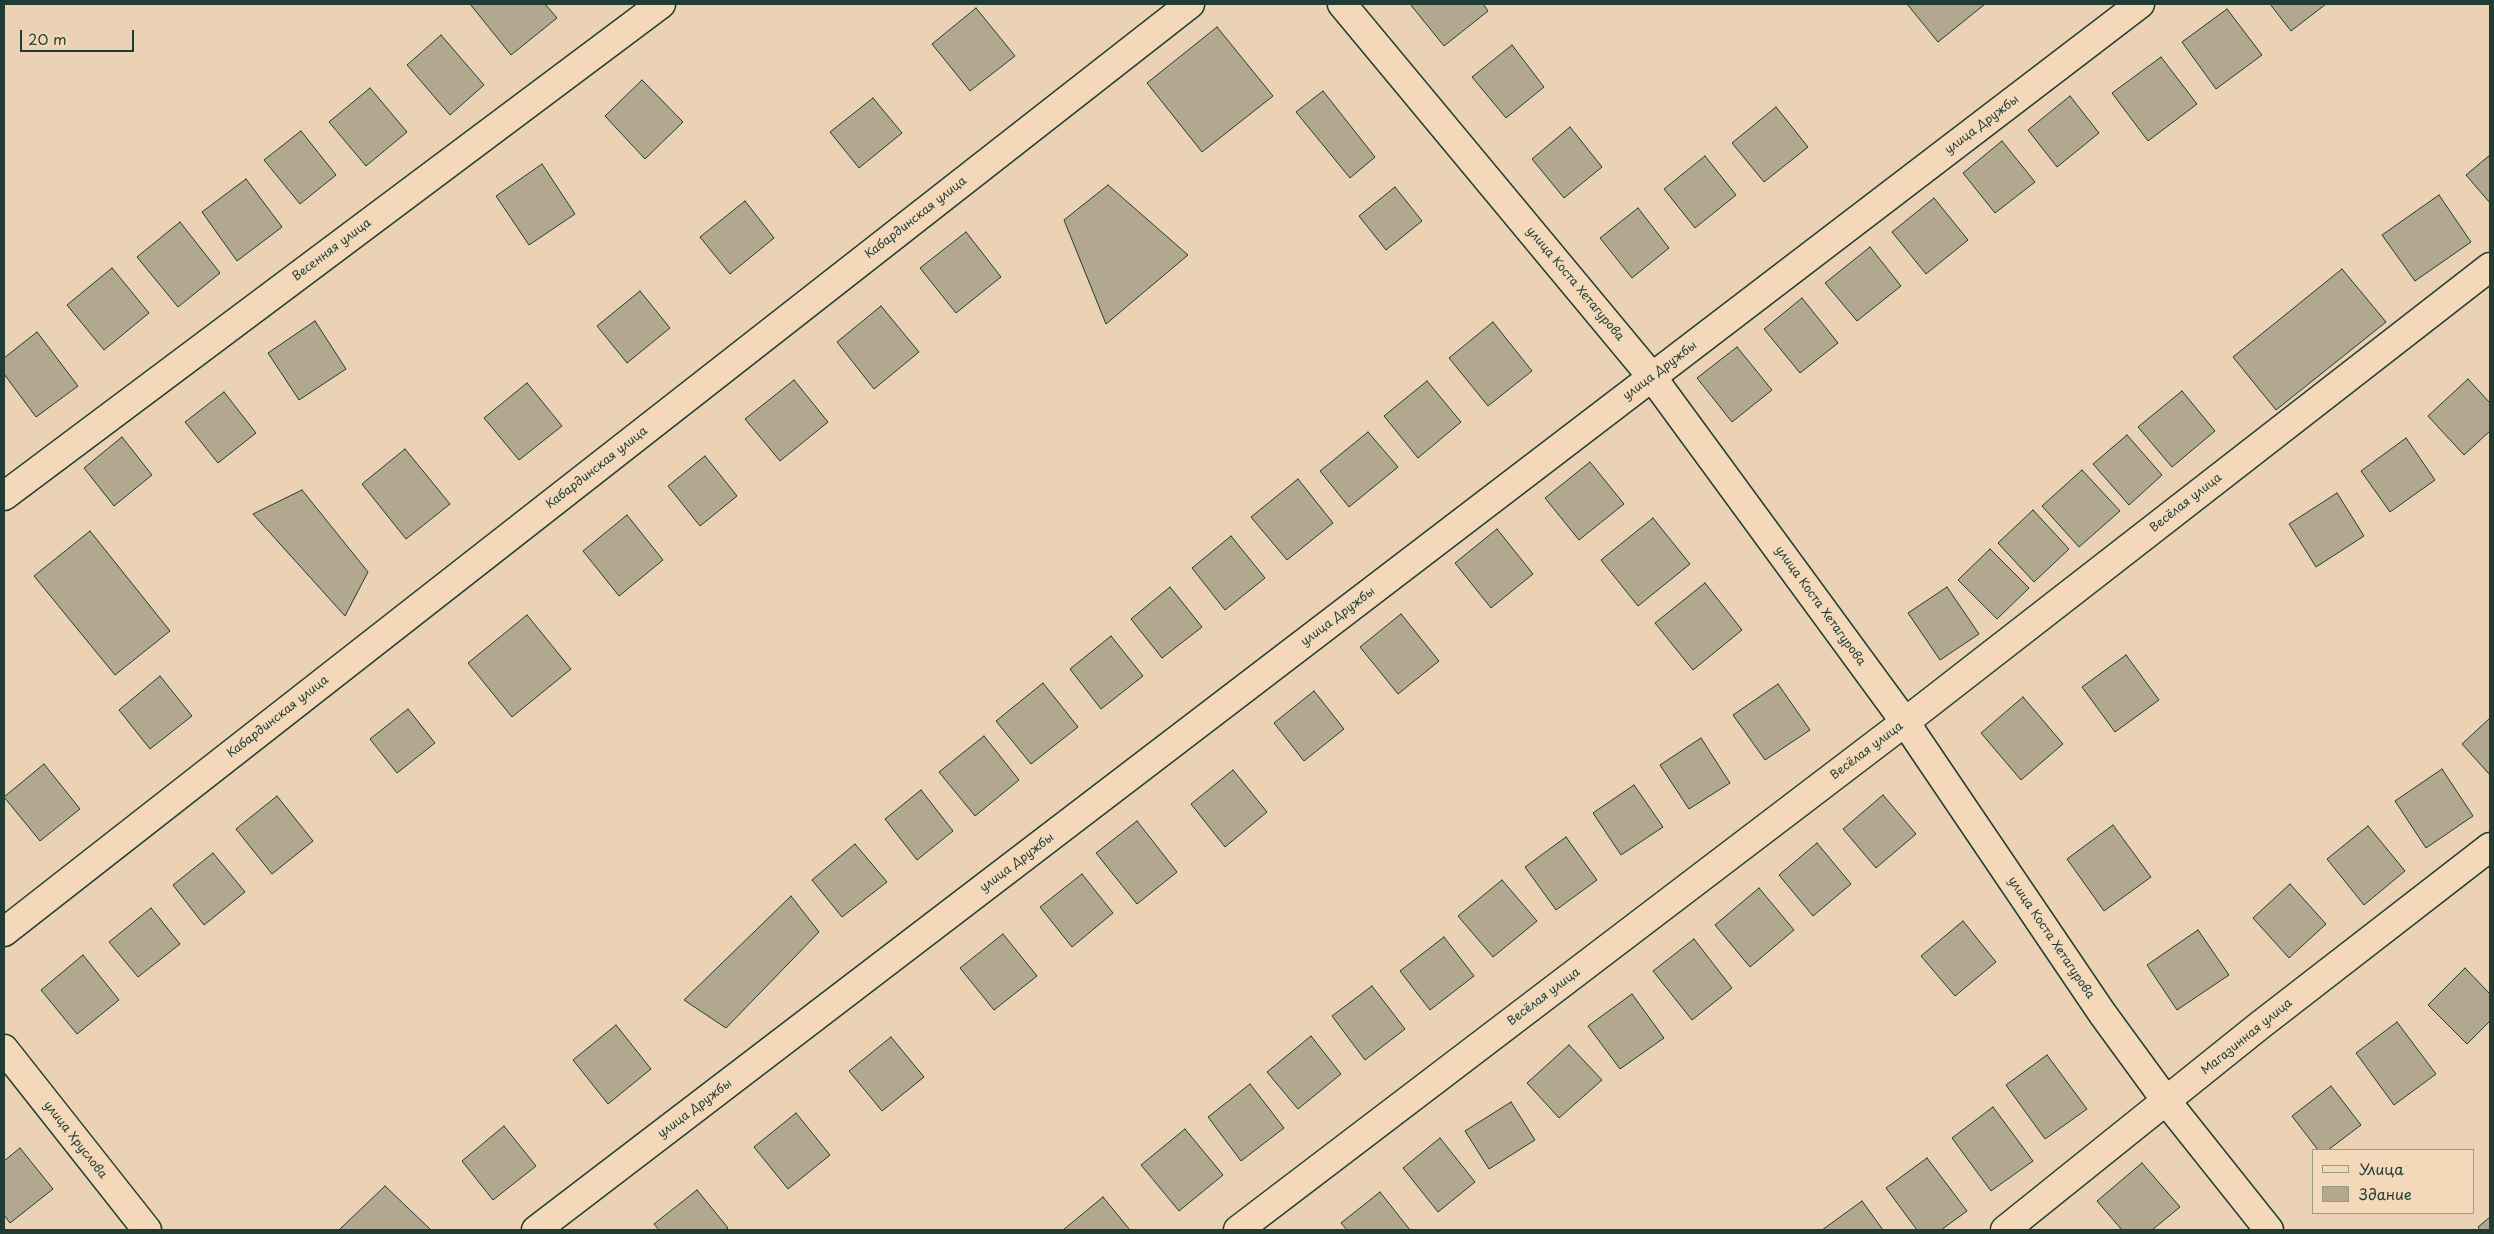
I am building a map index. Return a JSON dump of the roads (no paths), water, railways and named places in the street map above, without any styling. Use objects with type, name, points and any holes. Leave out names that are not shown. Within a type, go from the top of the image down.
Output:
[{"type":"street","name":"Весенняя улица","points":[[4,496],[661,4]]},
{"type":"street","name":"Кабардинская улица","points":[[4,932],[1190,4]]},
{"type":"street","name":"улица Коста Хетагурова","points":[[1342,4],[1652,377],[1905,722],[2102,1013],[2167,1102],[2269,1230]]},
{"type":"street","name":"улица Дружбы","points":[[536,1230],[2140,4]]},
{"type":"street","name":"Весёлая улица","points":[[1238,1230],[1905,722],[2490,267]]},
{"type":"street","name":"Магазинная улица","points":[[2005,1230],[2260,1026],[2490,847]]},
{"type":"street","name":"улица Хруслова","points":[[4,1049],[147,1230]]}]
